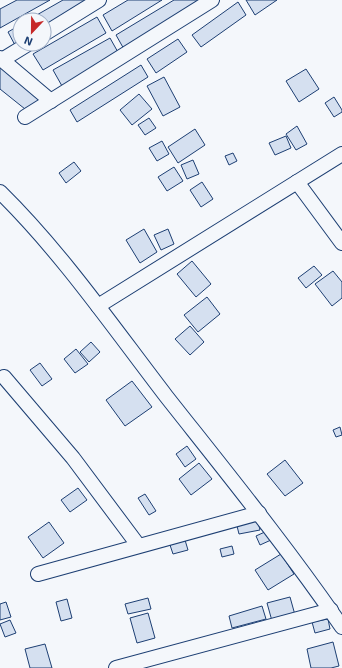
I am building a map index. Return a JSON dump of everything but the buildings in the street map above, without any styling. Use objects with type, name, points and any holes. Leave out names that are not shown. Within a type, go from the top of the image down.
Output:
[{"type":"street","points":[[52,29],[99,0]]},
{"type":"street","points":[[25,118],[212,0]]},
{"type":"street","points":[[14,52],[1,59],[51,101]]},
{"type":"street","points":[[98,306],[342,154]]},
{"type":"street","points":[[297,182],[342,243]]},
{"type":"street","points":[[0,192],[25,217],[98,306],[297,562],[342,627]]},
{"type":"street","points":[[4,377],[73,458],[138,545]]},
{"type":"street","points":[[38,574],[138,545],[259,513]]},
{"type":"street","points":[[116,668],[330,610]]}]
